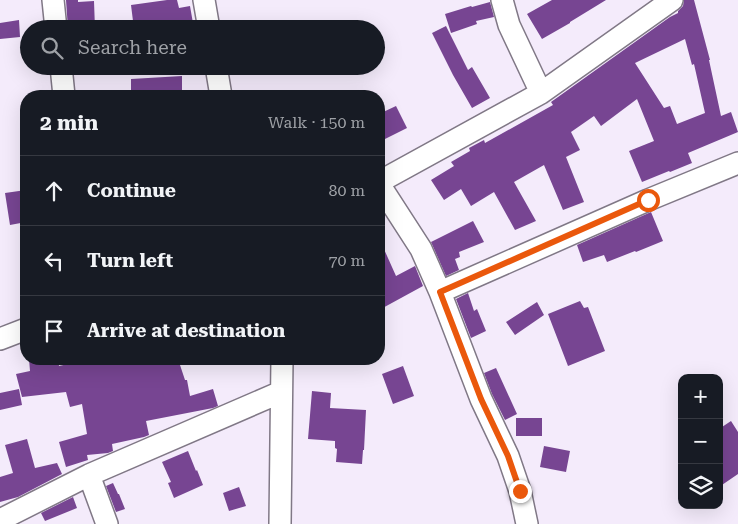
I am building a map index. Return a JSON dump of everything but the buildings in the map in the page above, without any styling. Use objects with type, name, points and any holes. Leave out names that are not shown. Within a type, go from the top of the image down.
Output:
[{"type":"street","points":[[53,0],[55,20]]},
{"type":"street","points":[[204,0],[208,20]]},
{"type":"street","points":[[502,0],[509,26],[542,93]]},
{"type":"street","points":[[385,180],[542,93],[672,0]]},
{"type":"street","points":[[62,75],[63,90]]},
{"type":"street","points":[[218,75],[220,90]]},
{"type":"street","points":[[440,292],[648,200],[738,163]]},
{"type":"street","points":[[385,192],[421,249],[440,292],[481,399],[508,456],[520,491],[527,524]]},
{"type":"street","points":[[0,339],[20,331]]},
{"type":"street","points":[[280,524],[282,365]]},
{"type":"street","points":[[0,520],[89,475],[281,392]]},
{"type":"street","points":[[89,475],[107,524]]},
{"type":"route","points":[[520,491],[508,456],[481,399],[440,292],[648,200]]}]
